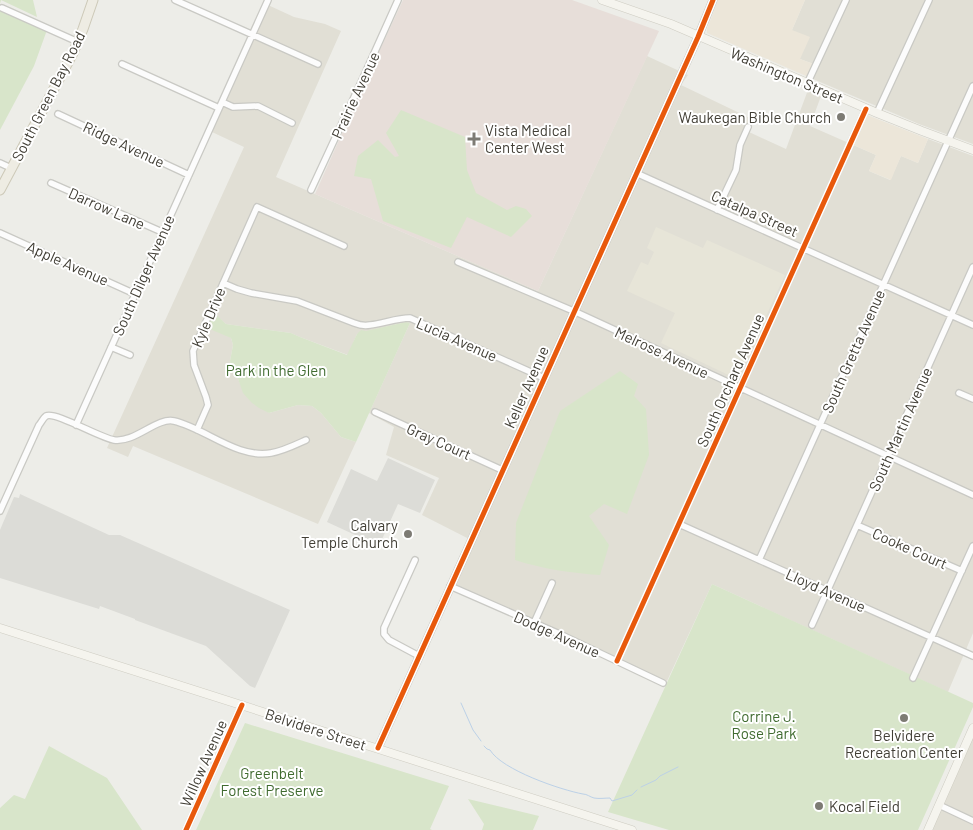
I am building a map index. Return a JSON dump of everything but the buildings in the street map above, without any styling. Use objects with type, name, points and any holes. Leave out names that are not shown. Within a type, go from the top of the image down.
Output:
[{"type":"main road","name":"South Green Bay Road","points":[[0,190],[78,42],[93,0]]},
{"type":"main road","name":"Washington Street","points":[[602,0],[659,20],[877,113],[973,150]]},
{"type":"main road","name":"Belvidere Street","points":[[0,628],[632,830]]},
{"type":"main road","points":[[928,830],[973,728]]},
{"type":"street","points":[[175,0],[318,64]]},
{"type":"street","name":"South Dilger Avenue","points":[[76,425],[268,0]]},
{"type":"street","name":"Prairie Avenue","points":[[310,190],[364,78],[398,0]]},
{"type":"street","name":"Keller Avenue","points":[[378,748],[713,0]]},
{"type":"street","points":[[807,84],[846,0]]},
{"type":"street","points":[[877,113],[929,0]]},
{"type":"street","points":[[2,8],[78,42]]},
{"type":"street","points":[[122,64],[219,108]]},
{"type":"street","name":"South Gretta Avenue","points":[[759,560],[973,86]]},
{"type":"street","points":[[222,102],[233,107],[258,106],[292,123]]},
{"type":"street","name":"South Orchard Avenue","points":[[617,661],[866,108]]},
{"type":"street","name":"Ridge Avenue","points":[[58,114],[189,175]]},
{"type":"street","points":[[717,210],[736,170],[740,145],[748,127]]},
{"type":"street","points":[[0,163],[11,168]]},
{"type":"street","name":"Catalpa Street","points":[[636,174],[973,325]]},
{"type":"street","name":"Darrow Lane","points":[[51,183],[162,232]]},
{"type":"street","name":"Kyle Drive","points":[[197,430],[208,405],[194,365],[193,351],[256,204],[344,246]]},
{"type":"street","name":"Apple Avenue","points":[[0,233],[135,294]]},
{"type":"street","name":"Melrose Avenue","points":[[458,262],[574,312],[973,495]]},
{"type":"street","name":"South Martin Avenue","points":[[812,626],[973,267]]},
{"type":"street","name":"Lucia Avenue","points":[[223,283],[251,293],[297,301],[354,324],[369,326],[410,318],[544,378]]},
{"type":"street","points":[[111,347],[130,355]]},
{"type":"street","points":[[960,393],[973,399]]},
{"type":"street","name":"Gray Court","points":[[375,412],[502,470]]},
{"type":"street","points":[[0,512],[39,425],[46,416],[50,415],[116,440],[135,436],[170,420],[240,449],[258,454],[276,452],[306,440]]},
{"type":"street","name":"Lloyd Avenue","points":[[679,524],[973,656]]},
{"type":"street","name":"Cooke Court","points":[[857,525],[962,571]]},
{"type":"street","points":[[913,678],[973,546]]},
{"type":"street","points":[[415,560],[384,628],[384,634],[389,640],[419,656]]},
{"type":"street","points":[[534,623],[552,583]]},
{"type":"street","name":"Dodge Avenue","points":[[450,586],[663,683]]},
{"type":"street","name":"Willow Avenue","points":[[186,830],[242,705]]},
{"type":"street","points":[[939,806],[973,821]]},
{"type":"shaded area","name":"Vista Medical Center West","points":[[403,0],[572,0],[659,31],[538,291],[315,194]]},
{"type":"shaded area","points":[[718,0],[805,0],[792,30],[810,37],[800,59],[819,66],[813,79],[707,33]]},
{"type":"shaded area","points":[[805,0],[973,0],[973,144],[919,124],[813,79],[819,66],[800,59],[792,30]]},
{"type":"shaded area","points":[[268,5],[294,17],[325,24],[341,31],[276,177],[538,291],[647,56],[688,75],[681,85],[754,120],[749,132],[786,149],[808,90],[821,96],[810,126],[876,155],[869,171],[890,180],[901,156],[918,163],[928,139],[973,156],[973,633],[948,692],[712,584],[667,681],[455,584],[475,542],[422,515],[439,478],[386,455],[394,427],[369,413],[410,323],[406,322],[357,334],[348,355],[291,333],[226,324],[212,312],[231,338],[233,345],[230,361],[232,370],[244,393],[269,413],[298,405],[312,406],[321,413],[341,437],[356,442],[318,524],[133,446],[128,457],[107,448],[244,147],[212,132]]},
{"type":"shaded area","points":[[862,113],[928,139],[918,163],[901,156],[891,180],[869,171],[876,155],[849,143]]},
{"type":"shaded area","points":[[656,227],[703,248],[707,240],[785,275],[737,379],[661,343],[675,313],[627,291],[641,262],[648,265],[654,252],[647,248]]},
{"type":"shaded area","points":[[388,458],[435,480],[420,513],[398,504],[379,546],[327,522],[351,469],[377,481]]},
{"type":"shaded area","points":[[20,494],[109,535],[120,535],[290,610],[255,688],[250,686],[206,646],[100,606],[99,609],[0,578],[0,530],[14,497],[19,498]]},
{"type":"shaded area","points":[[973,737],[973,830],[932,830],[969,747]]},
{"type":"green space","points":[[1,0],[33,0],[37,17]]},
{"type":"green space","points":[[0,9],[47,30],[34,66],[0,130]]},
{"type":"green space","points":[[401,110],[465,137],[467,170],[476,193],[507,210],[516,206],[526,209],[532,216],[511,237],[467,217],[451,248],[383,221],[371,179],[354,176],[358,156],[378,140],[395,157],[399,156],[386,133]]},
{"type":"green space","name":"Park in the Glen","points":[[212,311],[226,324],[291,333],[347,355],[357,334],[361,330],[366,331],[406,322],[410,323],[356,442],[341,437],[321,413],[312,406],[298,405],[269,413],[252,403],[243,393],[238,379],[232,370],[230,361],[233,345],[231,338],[205,327]]},
{"type":"green space","points":[[620,371],[638,384],[634,396],[646,409],[649,455],[627,514],[604,504],[589,516],[609,545],[600,575],[557,570],[515,560],[516,523],[560,411]]},
{"type":"green space","name":"Corrine J. Rose Park","points":[[712,584],[973,703],[973,707],[918,830],[669,830],[608,812]]},
{"type":"green space","name":"Greenbelt Forest Preserve","points":[[245,723],[449,786],[430,829],[432,830],[196,830]]},
{"type":"green space","points":[[49,746],[107,778],[142,830],[0,830],[0,808],[14,795],[25,799]]},
{"type":"green space","points":[[468,799],[539,816],[533,830],[482,830],[484,824]]},
{"type":"waterway","points":[[461,703],[473,730],[481,741]]},
{"type":"waterway","points":[[484,746],[507,765],[519,772],[547,784],[573,792],[586,794],[594,798],[610,798],[612,801],[632,795],[637,790]]},
{"type":"waterway","points":[[641,787],[678,767]]},
{"type":"cycle path","points":[[378,748],[713,0]]},
{"type":"cycle path","points":[[617,661],[866,109]]},
{"type":"cycle path","points":[[186,830],[242,705]]},
{"type":"place","name":"Waukegan Bible Church","points":[[841,117]]},
{"type":"place","name":"Vista Medical Center West","points":[[474,139]]},
{"type":"place","name":"Calvary Temple Church","points":[[408,534]]},
{"type":"place","name":"Belvidere Recreation Center","points":[[904,718]]},
{"type":"place","name":"Kocal Field","points":[[819,806]]}]
